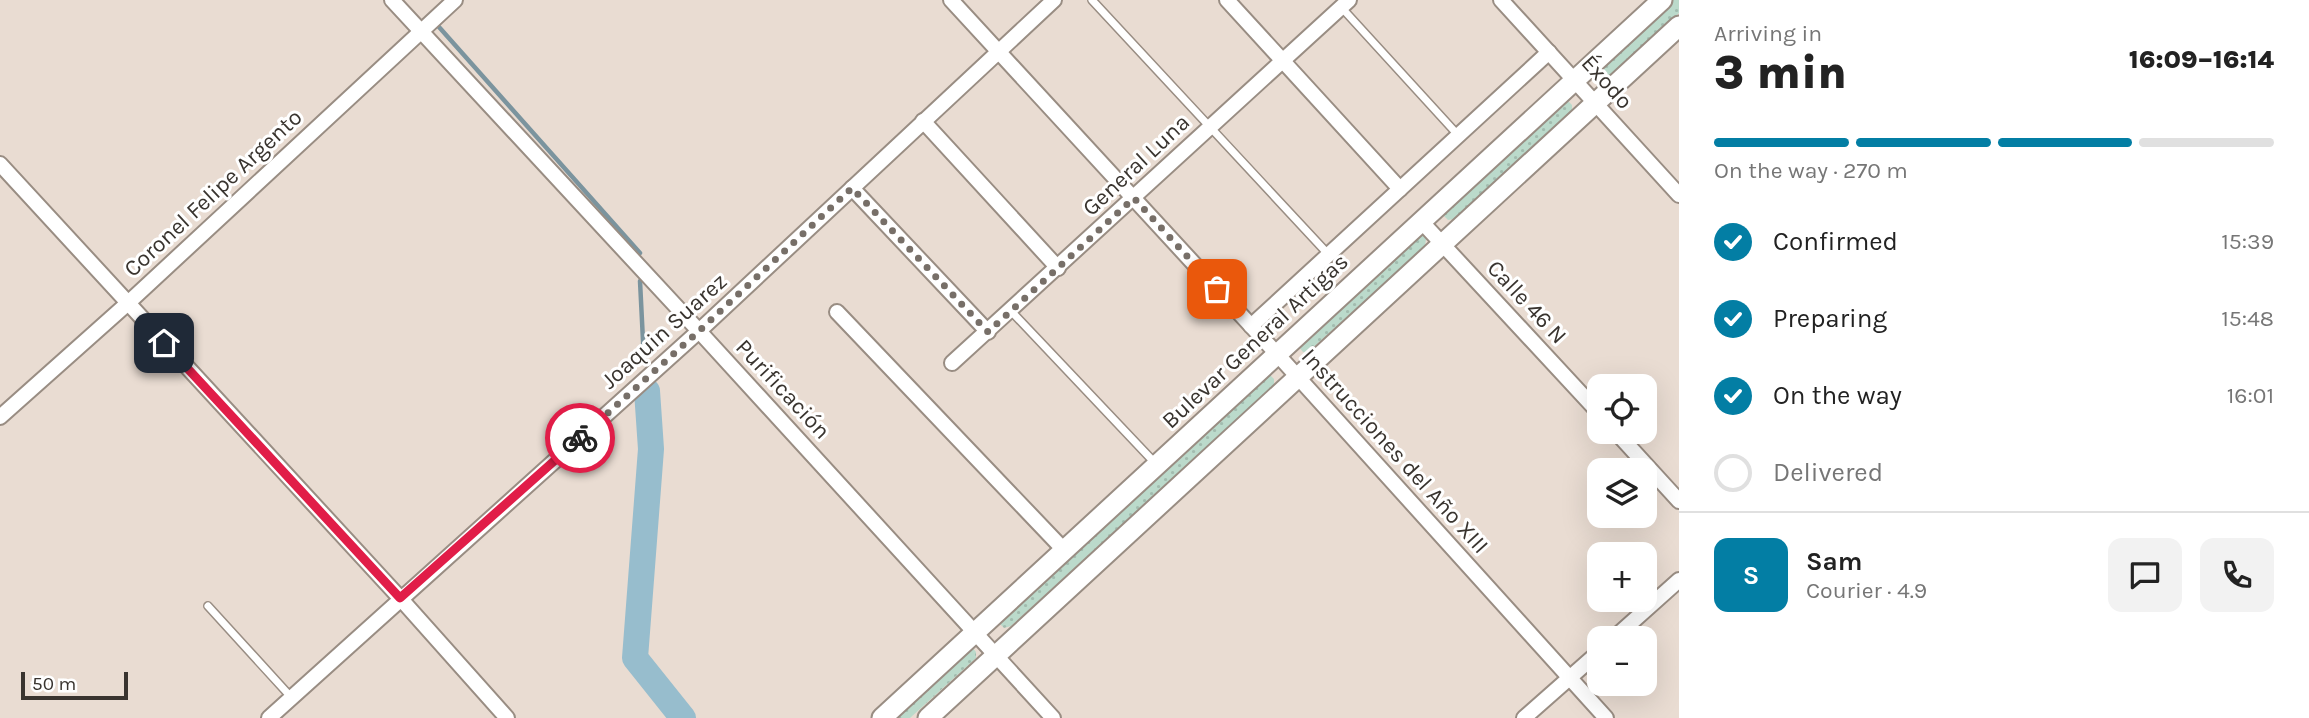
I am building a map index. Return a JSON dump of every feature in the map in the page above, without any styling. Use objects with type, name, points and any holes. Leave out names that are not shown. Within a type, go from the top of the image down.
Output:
[{"type":"street","name":"Purificación","points":[[392,0],[1053,718]]},
{"type":"street","name":"Coronel Felipe Argento","points":[[0,417],[128,303],[455,0]]},
{"type":"street","name":"Instrucciones del Año XIII","points":[[951,0],[1277,354],[1606,718]]},
{"type":"street","name":"Joaquin Suarez","points":[[269,718],[699,331],[1054,0]]},
{"type":"street","points":[[1227,0],[1400,189]]},
{"type":"street","name":"Éxodo","points":[[1501,0],[1679,195]]},
{"type":"street","name":"Bulevar General Artigas","points":[[881,718],[1662,0]]},
{"type":"street","name":"General Luna","points":[[952,363],[1345,4]]},
{"type":"street","points":[[928,718],[1679,26]]},
{"type":"street","points":[[1251,326],[1549,52]]},
{"type":"street","points":[[923,121],[1058,268]]},
{"type":"street","points":[[0,164],[507,718]]},
{"type":"street","points":[[852,188],[988,332]]},
{"type":"street","name":"Calle 46 N","points":[[1421,221],[1587,400]]},
{"type":"street","points":[[837,312],[1065,550]]},
{"type":"street","points":[[1627,444],[1679,501]]},
{"type":"street","points":[[1628,626],[1679,580]]},
{"type":"street","points":[[1524,718],[1587,662]]},
{"type":"lane","points":[[1092,0],[1329,255]]},
{"type":"lane","points":[[1345,4],[1459,135]]},
{"type":"lane","points":[[1011,311],[1157,464]]},
{"type":"lane","points":[[208,606],[292,698]]},
{"type":"green space","points":[[1673,0],[1679,0],[1679,13],[1606,81],[1600,80],[1596,71]]},
{"type":"green space","points":[[1568,101],[1572,110],[1454,219],[1448,220],[1444,216],[1444,211],[1563,102]]},
{"type":"green space","points":[[1422,235],[1426,239],[1425,246],[1307,353],[1303,352],[1299,347]]},
{"type":"green space","points":[[1269,374],[1274,379],[1274,385],[1011,626],[1004,628],[999,623]]},
{"type":"green space","points":[[972,647],[976,658],[910,718],[890,718]]},
{"type":"waterway","points":[[439,27],[640,253]]},
{"type":"waterway","points":[[640,281],[644,361]]},
{"type":"waterway","points":[[647,391],[651,449],[635,658],[683,718]]},
{"type":"way so far","points":[[580,438],[852,188],[988,332],[1134,198],[1217,289]]},
{"type":"route","points":[[164,343],[400,598],[580,438]]}]
